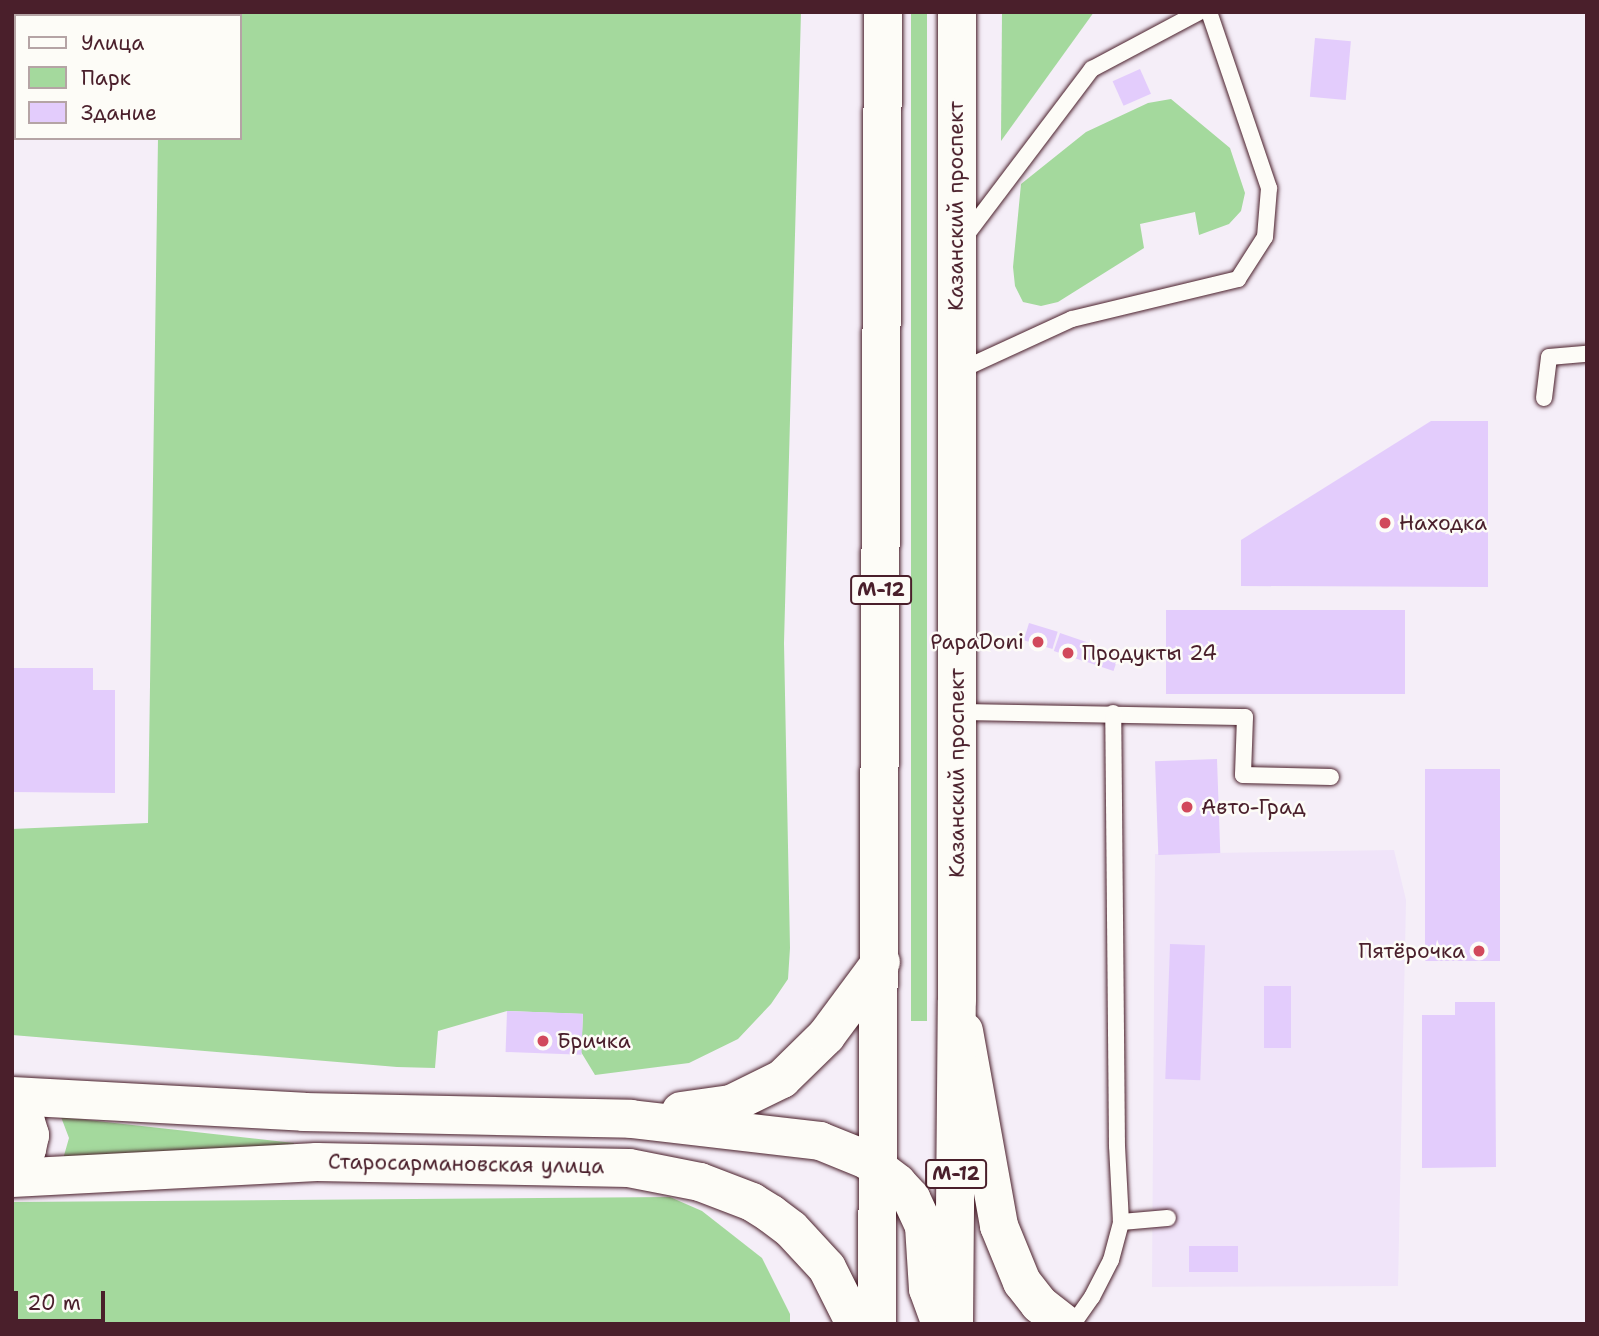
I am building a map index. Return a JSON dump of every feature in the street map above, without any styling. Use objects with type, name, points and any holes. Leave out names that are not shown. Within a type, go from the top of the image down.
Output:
[{"type":"main road","name":"М-12","points":[[877,1324],[881,962],[883,12]]},
{"type":"main road","name":"Казанский проспект","points":[[954,1324],[957,1001],[957,12]]},
{"type":"main road","points":[[631,1118],[731,1104],[782,1079],[826,1036],[881,962]]},
{"type":"main road","points":[[957,1001],[973,1067],[991,1192],[999,1226],[1022,1282],[1039,1304],[1065,1324]]},
{"type":"main road","points":[[12,1096],[304,1112],[631,1118],[809,1139],[853,1152],[878,1168],[897,1182],[920,1213],[926,1238],[928,1289],[941,1324]]},
{"type":"main road","points":[[12,1105],[26,1122],[30,1135],[27,1149],[12,1165]]},
{"type":"main road","name":"Старосармановская улица","points":[[12,1178],[317,1161],[629,1167],[700,1182],[752,1202],[771,1214],[791,1229],[827,1268],[855,1324]]},
{"type":"lane","points":[[956,248],[1092,69],[1199,12]]},
{"type":"lane","points":[[956,372],[1072,318],[1238,279],[1265,237],[1269,188],[1209,12]]},
{"type":"lane","points":[[1544,398],[1549,357],[1587,354]]},
{"type":"lane","points":[[957,712],[1245,717],[1243,775],[1331,777]]},
{"type":"lane","points":[[1073,1324],[1092,1297],[1111,1259],[1121,1222],[1116,1146],[1113,713]]},
{"type":"lane","points":[[1121,1222],[1168,1218]]},
{"type":"shaded area","points":[[1394,850],[1406,900],[1398,1286],[1152,1287],[1155,854]]},
{"type":"green space","points":[[801,12],[784,643],[790,948],[788,979],[771,1004],[738,1039],[689,1063],[595,1075],[581,1052],[583,1014],[507,1011],[438,1031],[435,1068],[12,1035],[12,829],[148,823],[158,140],[242,140],[242,14],[160,14]]},
{"type":"green space","points":[[911,12],[927,12],[927,1021],[911,1021]]},
{"type":"green space","points":[[1002,12],[1094,12],[1001,141]]},
{"type":"green space","points":[[1171,99],[1230,148],[1245,193],[1241,211],[1229,224],[1199,235],[1195,212],[1140,224],[1144,248],[1058,302],[1041,306],[1023,302],[1015,286],[1013,267],[1021,184],[1086,132],[1148,103]]},
{"type":"green space","points":[[61,1117],[294,1143],[293,1150],[63,1159],[69,1138]]},
{"type":"green space","points":[[670,1197],[702,1211],[762,1258],[790,1314],[790,1324],[12,1324],[12,1202]]},
{"type":"building","points":[[12,12],[69,12],[69,14],[12,16]]},
{"type":"building","points":[[1315,38],[1351,41],[1346,100],[1310,97]]},
{"type":"building","points":[[1140,69],[1151,94],[1124,106],[1113,81]]},
{"type":"building","points":[[1431,421],[1488,421],[1488,587],[1241,586],[1241,540]]},
{"type":"building","points":[[1166,610],[1405,610],[1405,694],[1166,694]]},
{"type":"building","points":[[1029,623],[1058,632],[1052,649],[1024,640]]},
{"type":"building","points":[[1060,633],[1089,643],[1083,661],[1054,651]]},
{"type":"building","points":[[1090,644],[1119,654],[1113,671],[1084,661]]},
{"type":"building","points":[[12,668],[93,668],[93,690],[115,690],[115,793],[12,792]]},
{"type":"building","points":[[1217,759],[1220,853],[1158,855],[1155,761]]},
{"type":"building","points":[[1425,769],[1500,769],[1500,961],[1425,961]]},
{"type":"building","points":[[1170,944],[1205,945],[1200,1080],[1165,1079]]},
{"type":"building","points":[[1264,986],[1291,986],[1291,1048],[1264,1048]]},
{"type":"building","points":[[1455,1002],[1495,1002],[1496,1167],[1422,1168],[1422,1015],[1455,1015]]},
{"type":"building","points":[[507,1011],[583,1014],[582,1055],[506,1052]]},
{"type":"building","points":[[1189,1246],[1238,1246],[1238,1272],[1189,1272]]},
{"type":"place","name":"Находка","points":[[1385,523]]},
{"type":"place","name":"PapaDoni","points":[[1038,642]]},
{"type":"place","name":"Продукты 24","points":[[1068,653]]},
{"type":"place","name":"Авто-Град","points":[[1187,807]]},
{"type":"place","name":"Пятёрочка","points":[[1479,951]]},
{"type":"place","name":"Бричка","points":[[543,1041]]}]
